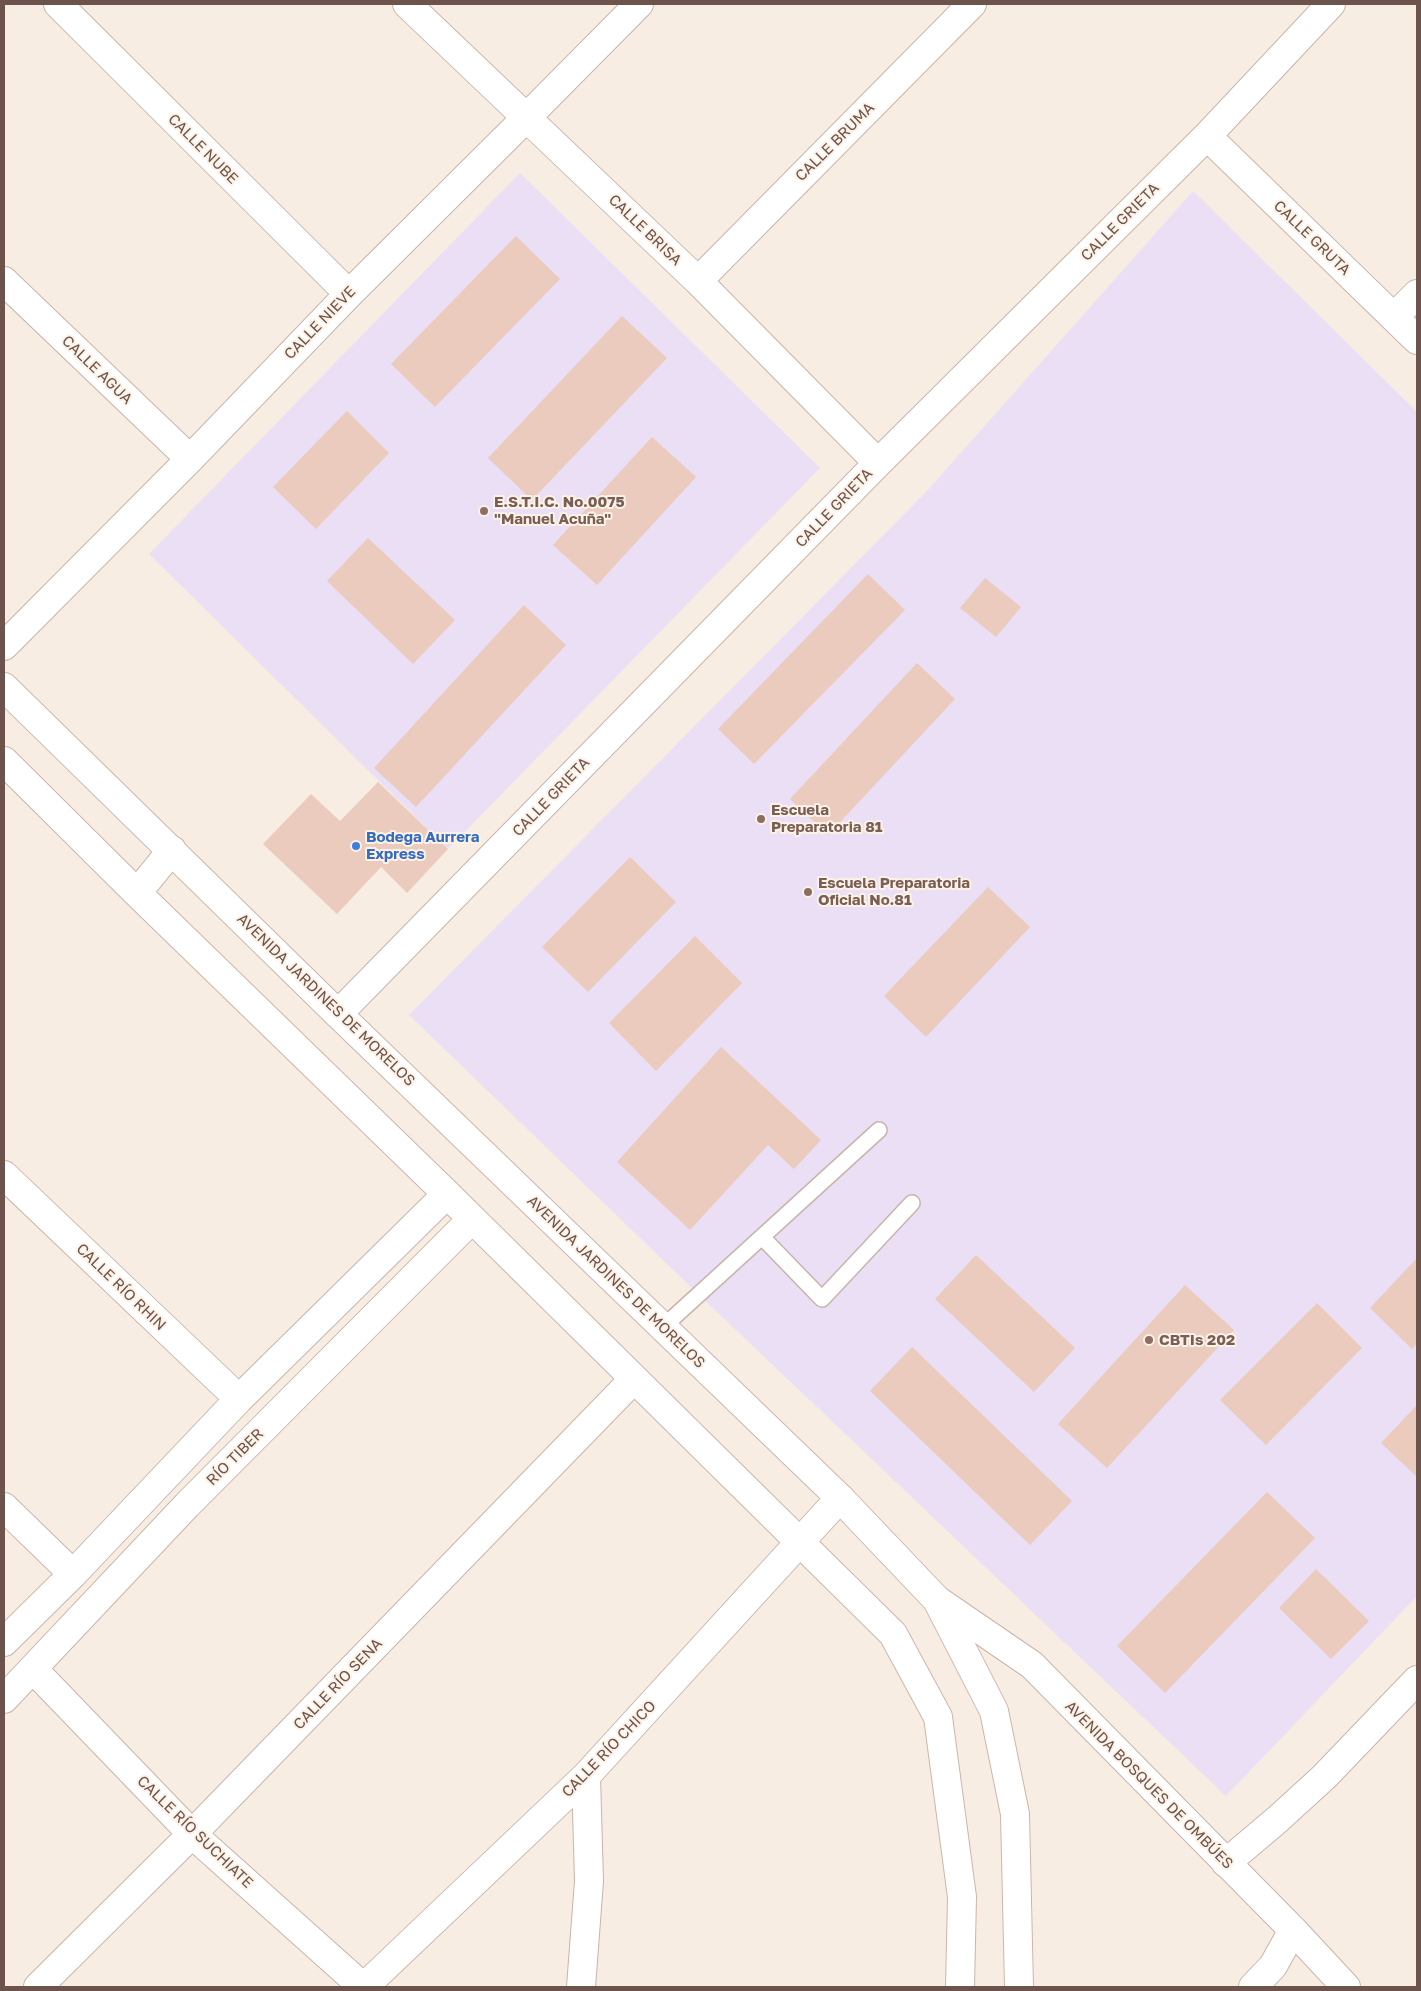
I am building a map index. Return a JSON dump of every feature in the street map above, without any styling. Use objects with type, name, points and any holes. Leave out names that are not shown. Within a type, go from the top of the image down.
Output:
[{"type":"street","name":"CALLE NUBE","points":[[58,4],[349,294]]},
{"type":"street","name":"CALLE BRISA","points":[[407,4],[698,281],[878,463]]},
{"type":"street","name":"CALLE NIEVE","points":[[4,646],[190,459],[349,294],[639,4]]},
{"type":"street","name":"CALLE BRUMA","points":[[698,281],[972,4]]},
{"type":"street","name":"CALLE GRIETA","points":[[338,1014],[878,463],[1207,136],[1331,4]]},
{"type":"street","name":"CALLE GRUTA","points":[[1207,136],[1417,340]]},
{"type":"street","name":"CALLE AGUA","points":[[4,281],[190,459]]},
{"type":"street","points":[[1394,317],[1417,294]]},
{"type":"street","name":"AVENIDA JARDINES DE MORELOS","points":[[4,687],[338,1014],[840,1498],[937,1600],[994,1711],[1015,1814],[1019,1987]]},
{"type":"street","points":[[4,761],[136,893],[447,1194],[801,1542],[892,1634],[938,1717],[962,1897],[960,1987]]},
{"type":"street","points":[[136,893],[172,850]]},
{"type":"street","name":"CALLE RÍO RHIN","points":[[4,1174],[239,1399]]},
{"type":"street","points":[[4,1642],[73,1574],[239,1399],[447,1194]]},
{"type":"street","name":"RÍO TIBER","points":[[4,1699],[187,1505],[472,1219]]},
{"type":"street","name":"CALLE RÍO SENA","points":[[38,1987],[192,1834],[634,1379]]},
{"type":"street","points":[[163,1480],[187,1505]]},
{"type":"street","name":"CALLE RÍO CHICO","points":[[364,1987],[586,1776],[840,1498]]},
{"type":"street","points":[[4,1507],[73,1574]]},
{"type":"street","name":"AVENIDA BOSQUES DE OMBÚES","points":[[937,1600],[1032,1665],[1293,1930],[1346,1987]]},
{"type":"street","name":"CALLE RÍO SUCHIATE","points":[[33,1669],[192,1834],[364,1987]]},
{"type":"street","points":[[1226,1863],[1278,1820],[1324,1776],[1417,1680]]},
{"type":"street","points":[[581,1987],[589,1881],[586,1776]]},
{"type":"street","points":[[1253,1987],[1273,1966],[1293,1930]]},
{"type":"lane","points":[[663,1327],[879,1130]]},
{"type":"lane","points":[[762,1237],[822,1299],[912,1202]]},
{"type":"shaded area","name":"E.S.T.I.C. No.0075 \"Manuel Acuña\"","points":[[520,173],[820,468],[448,849],[149,554]]},
{"type":"shaded area","points":[[1193,191],[1417,412],[1417,1596],[1226,1796],[696,1292],[409,1015],[927,491]]},
{"type":"building","points":[[516,236],[560,279],[435,407],[391,364]]},
{"type":"building","points":[[622,316],[667,358],[532,500],[488,458]]},
{"type":"building","points":[[347,411],[389,453],[316,529],[273,487]]},
{"type":"building","points":[[652,437],[696,477],[597,585],[553,545]]},
{"type":"building","points":[[368,538],[455,620],[413,664],[327,581]]},
{"type":"building","points":[[868,574],[905,610],[754,764],[718,729]]},
{"type":"building","points":[[985,578],[1021,607],[996,637],[960,608]]},
{"type":"building","points":[[524,605],[566,645],[416,807],[374,768]]},
{"type":"building","points":[[917,663],[955,699],[828,835],[790,799]]},
{"type":"building","name":"Bodega Aurrera Express","points":[[378,782],[448,849],[407,893],[381,867],[337,914],[263,844],[311,794],[340,821]]},
{"type":"building","points":[[630,857],[676,902],[588,992],[542,947]]},
{"type":"building","points":[[988,887],[1030,927],[926,1037],[884,996]]},
{"type":"building","points":[[695,936],[742,983],[656,1071],[609,1023]]},
{"type":"building","points":[[721,1047],[821,1140],[794,1169],[768,1145],[690,1230],[617,1162]]},
{"type":"building","points":[[976,1255],[1075,1348],[1034,1392],[935,1299]]},
{"type":"building","points":[[1417,1258],[1417,1343],[1412,1349],[1370,1308]]},
{"type":"building","points":[[1185,1285],[1234,1330],[1107,1468],[1058,1424]]},
{"type":"building","points":[[1317,1303],[1362,1348],[1266,1445],[1220,1400]]},
{"type":"building","points":[[912,1347],[1072,1501],[1030,1545],[870,1391]]},
{"type":"building","points":[[1417,1405],[1417,1477],[1381,1443]]},
{"type":"building","points":[[1267,1492],[1315,1538],[1165,1693],[1117,1646]]},
{"type":"building","points":[[1316,1569],[1369,1621],[1331,1659],[1279,1608]]},
{"type":"place","name":"E.S.T.I.C. No.0075 \"Manuel Acuña\"","points":[[484,511]]},
{"type":"place","name":"Escuela Preparatoria 81","points":[[761,819]]},
{"type":"place","name":"Bodega Aurrera Express","points":[[356,846]]},
{"type":"place","name":"Escuela Preparatoria Oficial No.81","points":[[808,892]]},
{"type":"place","name":"CBTIs 202","points":[[1149,1340]]}]
